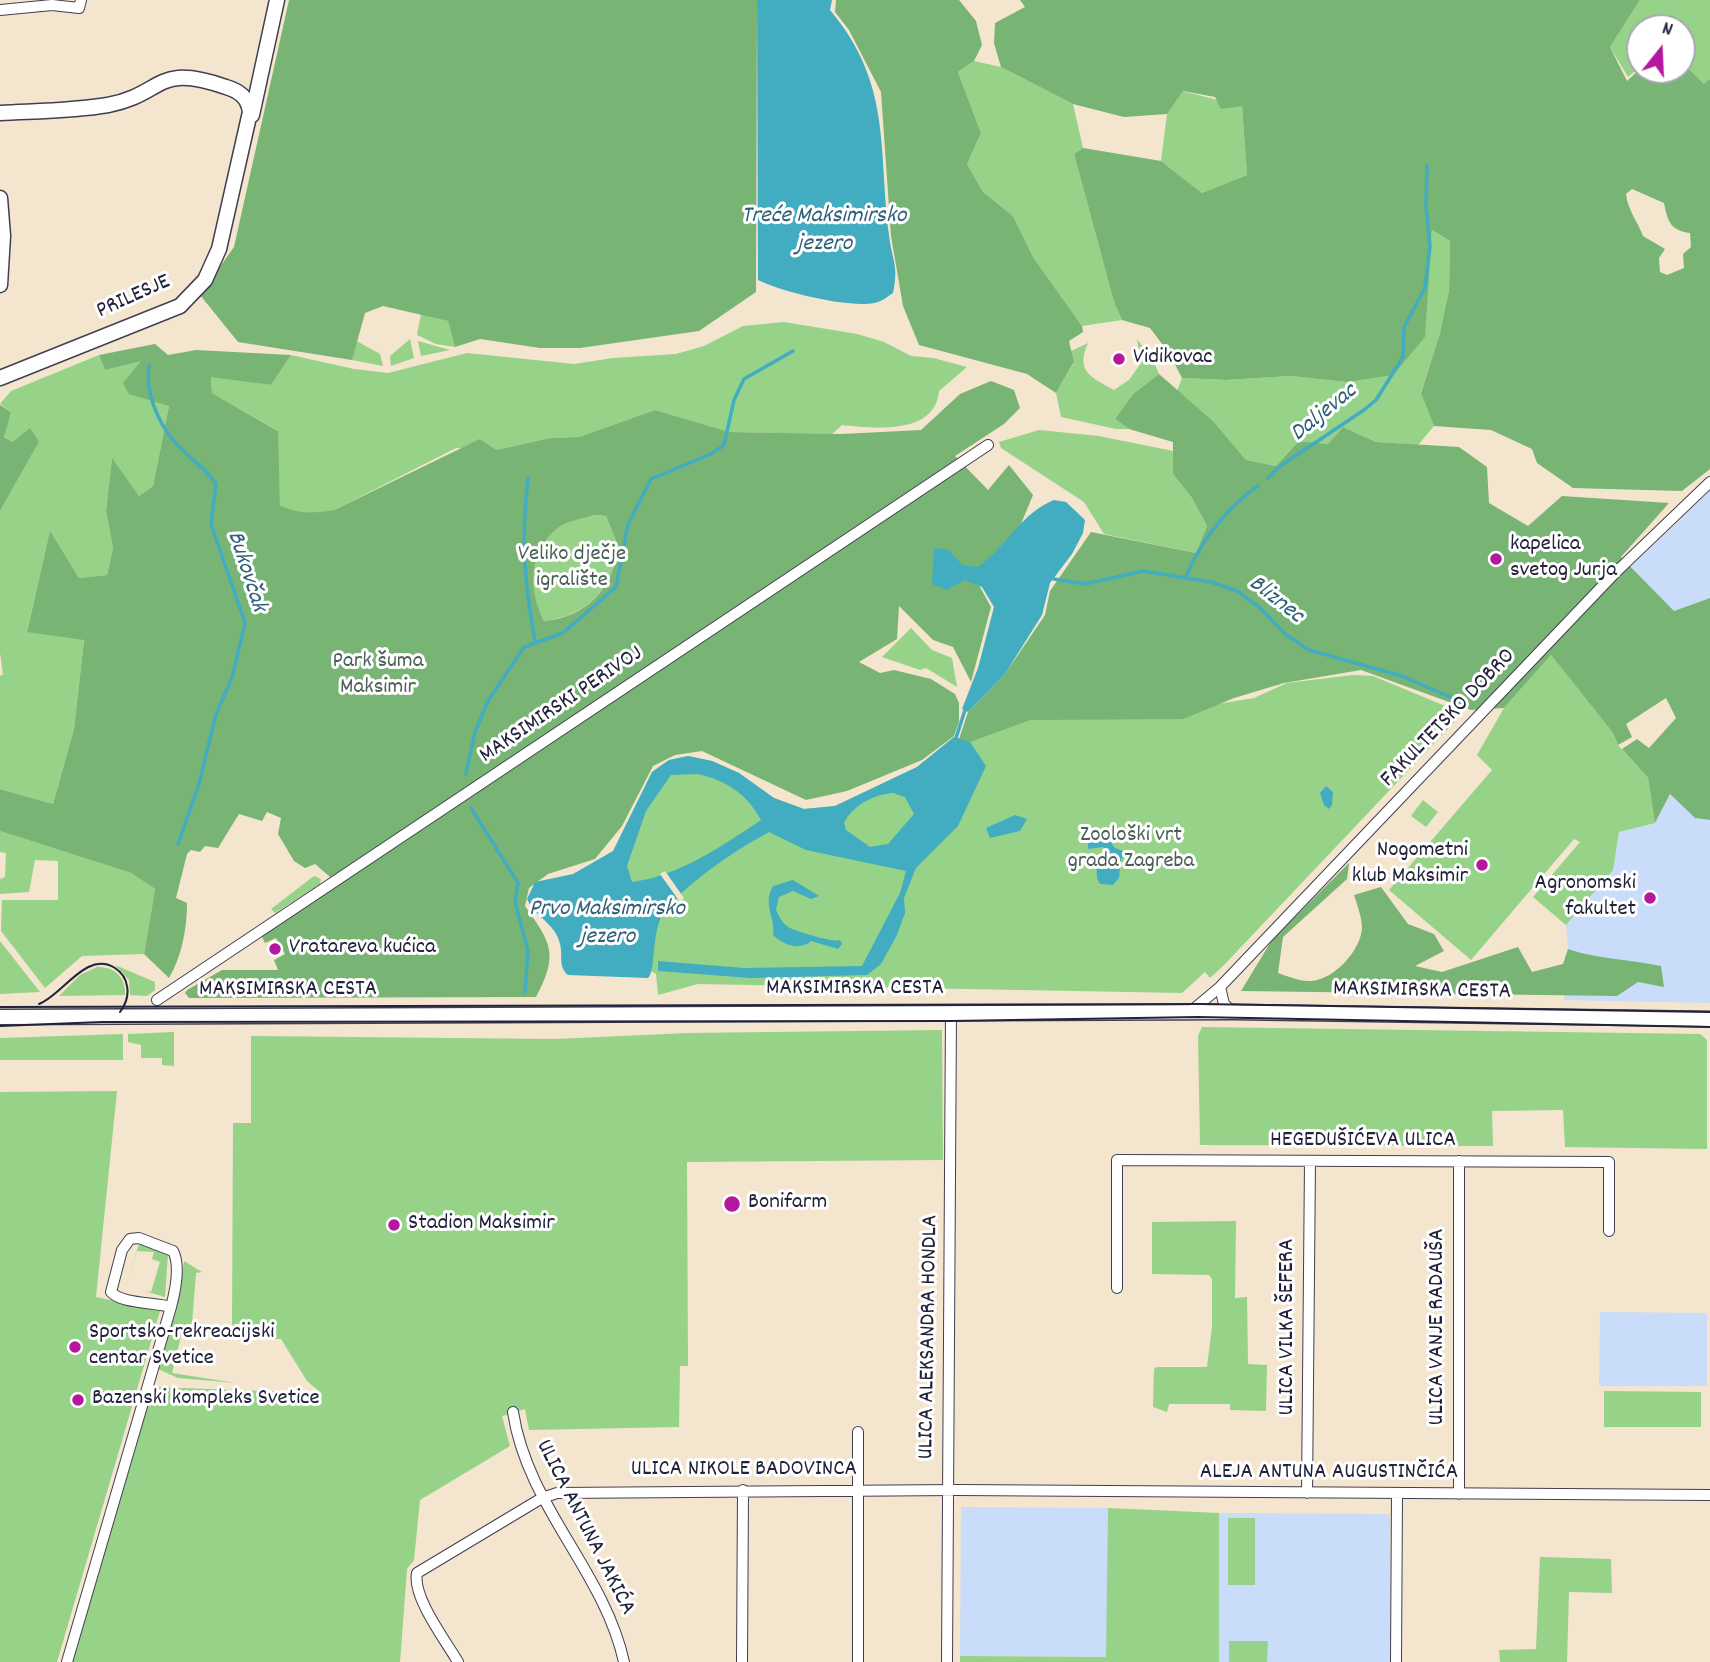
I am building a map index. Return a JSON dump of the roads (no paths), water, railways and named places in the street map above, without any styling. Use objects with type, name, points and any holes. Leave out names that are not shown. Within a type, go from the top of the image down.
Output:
[{"type":"main road","name":"PRILESJE","points":[[0,378],[170,311],[197,292],[216,260],[277,0]]},
{"type":"main road","points":[[233,89],[250,87],[260,74]]},
{"type":"main road","points":[[0,113],[110,104],[162,80],[179,76],[204,79],[233,89],[248,103],[249,123]]},
{"type":"main road","points":[[0,198],[0,285]]},
{"type":"main road","name":"MAKSIMIRSKA CESTA","points":[[0,1017],[1233,1012],[1710,1019]]},
{"type":"street","points":[[0,10],[53,2],[79,8],[81,0]]},
{"type":"street","name":"MAKSIMIRSKI PERIVOJ","points":[[157,1000],[988,444]]},
{"type":"street","name":"FAKULTETSKO DOBRO","points":[[1190,1012],[1220,987],[1614,574],[1710,482]]},
{"type":"street","points":[[1220,987],[1224,1004],[1233,1012]]},
{"type":"street","name":"ULICA ALEKSANDRA HONDLA","points":[[947,1662],[951,1012]]},
{"type":"street","name":"HEGEDUŠIĆEVA ULICA","points":[[1117,1288],[1117,1160],[1609,1162],[1609,1231]]},
{"type":"street","name":"ULICA VILKA ŠEFERA","points":[[1307,1493],[1310,1161]]},
{"type":"street","name":"ULICA VANJE RADAUŠA","points":[[1459,1161],[1459,1494]]},
{"type":"street","points":[[67,1662],[171,1307],[175,1254],[170,1249],[139,1238],[127,1241],[111,1292],[124,1300],[146,1300],[171,1307]]},
{"type":"street","name":"ULICA ANTUNA JAKIĆA","points":[[513,1412],[518,1443],[542,1498],[605,1608],[624,1662]]},
{"type":"street","points":[[858,1432],[858,1662]]},
{"type":"street","points":[[742,1662],[743,1490]]},
{"type":"street","name":"ULICA NIKOLE BADOVINCA","points":[[458,1662],[421,1598],[416,1583],[420,1569],[542,1498],[567,1491],[948,1490]]},
{"type":"street","name":"ALEJA ANTUNA AUGUSTINČIĆA","points":[[948,1490],[1710,1495]]},
{"type":"street","points":[[1396,1662],[1397,1493]]},
{"type":"water","name":"Treće Maksimirsko jezero","points":[[757,0],[832,0],[830,10],[850,37],[864,64],[879,117],[889,235],[895,269],[893,293],[879,302],[863,304],[832,301],[798,294],[758,280]]},
{"type":"water","points":[[1054,500],[1066,502],[1085,520],[1083,533],[1072,554],[1050,583],[1042,615],[1005,674],[968,712],[962,709],[978,668],[994,607],[982,587],[965,580],[947,590],[932,584],[934,548],[949,550],[962,565],[978,567],[1032,513]]},
{"type":"water","name":"Prvo Maksimirsko jezero","points":[[954,737],[970,742],[986,766],[958,826],[916,868],[904,898],[905,913],[897,935],[881,964],[867,975],[751,978],[658,971],[658,961],[744,968],[862,966],[900,893],[906,871],[806,850],[769,832],[713,868],[685,890],[664,912],[657,929],[652,968],[648,978],[568,975],[562,965],[558,937],[527,899],[535,882],[573,874],[613,851],[652,772],[669,760],[688,756],[712,761],[739,773],[774,798],[804,809],[835,806],[917,767]],"holes":[[[698,774],[718,780],[735,790],[743,796],[761,820],[683,867],[632,882],[627,866],[646,811],[671,775]],[[893,793],[905,797],[914,814],[888,844],[870,847],[846,830],[844,823],[858,806],[871,798]]]},
{"type":"water","points":[[1326,786],[1333,792],[1329,809],[1324,805],[1320,793]]},
{"type":"water","points":[[1015,815],[1027,819],[1020,831],[990,838],[986,828]]},
{"type":"water","points":[[1093,839],[1109,840],[1115,848],[1128,853],[1121,859],[1119,878],[1113,885],[1100,884],[1097,878],[1096,862],[1100,859],[1109,860],[1112,856],[1103,847],[1088,849],[1088,842]]},
{"type":"water","points":[[793,880],[819,896],[811,899],[793,891],[779,897],[776,910],[782,920],[788,927],[801,932],[823,939],[840,940],[842,944],[838,949],[811,941],[802,946],[792,946],[773,935],[770,893],[773,886]]},
{"type":"waterway","name":"Daljevac","points":[[1268,478],[1279,467],[1376,400],[1403,357],[1404,327],[1425,288],[1430,246],[1426,207],[1427,166]]},
{"type":"waterway","points":[[466,774],[475,732],[488,701],[524,647],[563,633],[616,587],[628,524],[651,479],[711,454],[724,445],[734,400],[744,379],[793,351]]},
{"type":"waterway","name":"Bukovčak","points":[[149,366],[151,395],[162,424],[179,447],[216,484],[211,524],[245,623],[232,678],[216,714],[199,784],[178,844]]},
{"type":"waterway","points":[[528,478],[525,560],[535,641]]},
{"type":"waterway","points":[[1186,577],[1215,527],[1235,505],[1258,486]]},
{"type":"waterway","name":"Bliznec","points":[[1054,579],[1085,584],[1143,571],[1211,582],[1237,591],[1259,607],[1285,634],[1309,650],[1402,676],[1466,704]]},
{"type":"waterway","points":[[956,738],[965,710]]},
{"type":"waterway","points":[[471,808],[518,883],[515,902],[528,951],[525,992]]},
{"type":"tram line","points":[[39,1004],[85,969],[104,964],[115,968],[126,983],[127,997],[120,1012]]},
{"type":"tram line","points":[[0,1007],[1202,1004],[1710,1012]]},
{"type":"tram line","points":[[0,1026],[102,1022],[951,1021],[1198,1017],[1710,1027]]},
{"type":"place","name":"Vidikovac","points":[[1119,359]]},
{"type":"place","name":"kapelica svetog Jurja","points":[[1496,559]]},
{"type":"place","name":"Nogometni klub Maksimir","points":[[1482,865]]},
{"type":"place","name":"Agronomski fakultet","points":[[1650,898]]},
{"type":"place","name":"Vratareva kućica","points":[[275,949]]},
{"type":"place","name":"Bonifarm","points":[[732,1204]]},
{"type":"place","name":"Stadion Maksimir","points":[[394,1225]]},
{"type":"place","name":"Sportsko-rekreacijski centar Svetice","points":[[75,1347]]},
{"type":"place","name":"Bazenski kompleks Svetice","points":[[78,1400]]},
{"type":"park label","name":"Veliko dječje igralište","points":[[572,569]]},
{"type":"park label","name":"Park šuma Maksimir","points":[[378,676]]},
{"type":"park label","name":"Zoološki vrt grada Zagreba","points":[[1131,850]]}]
